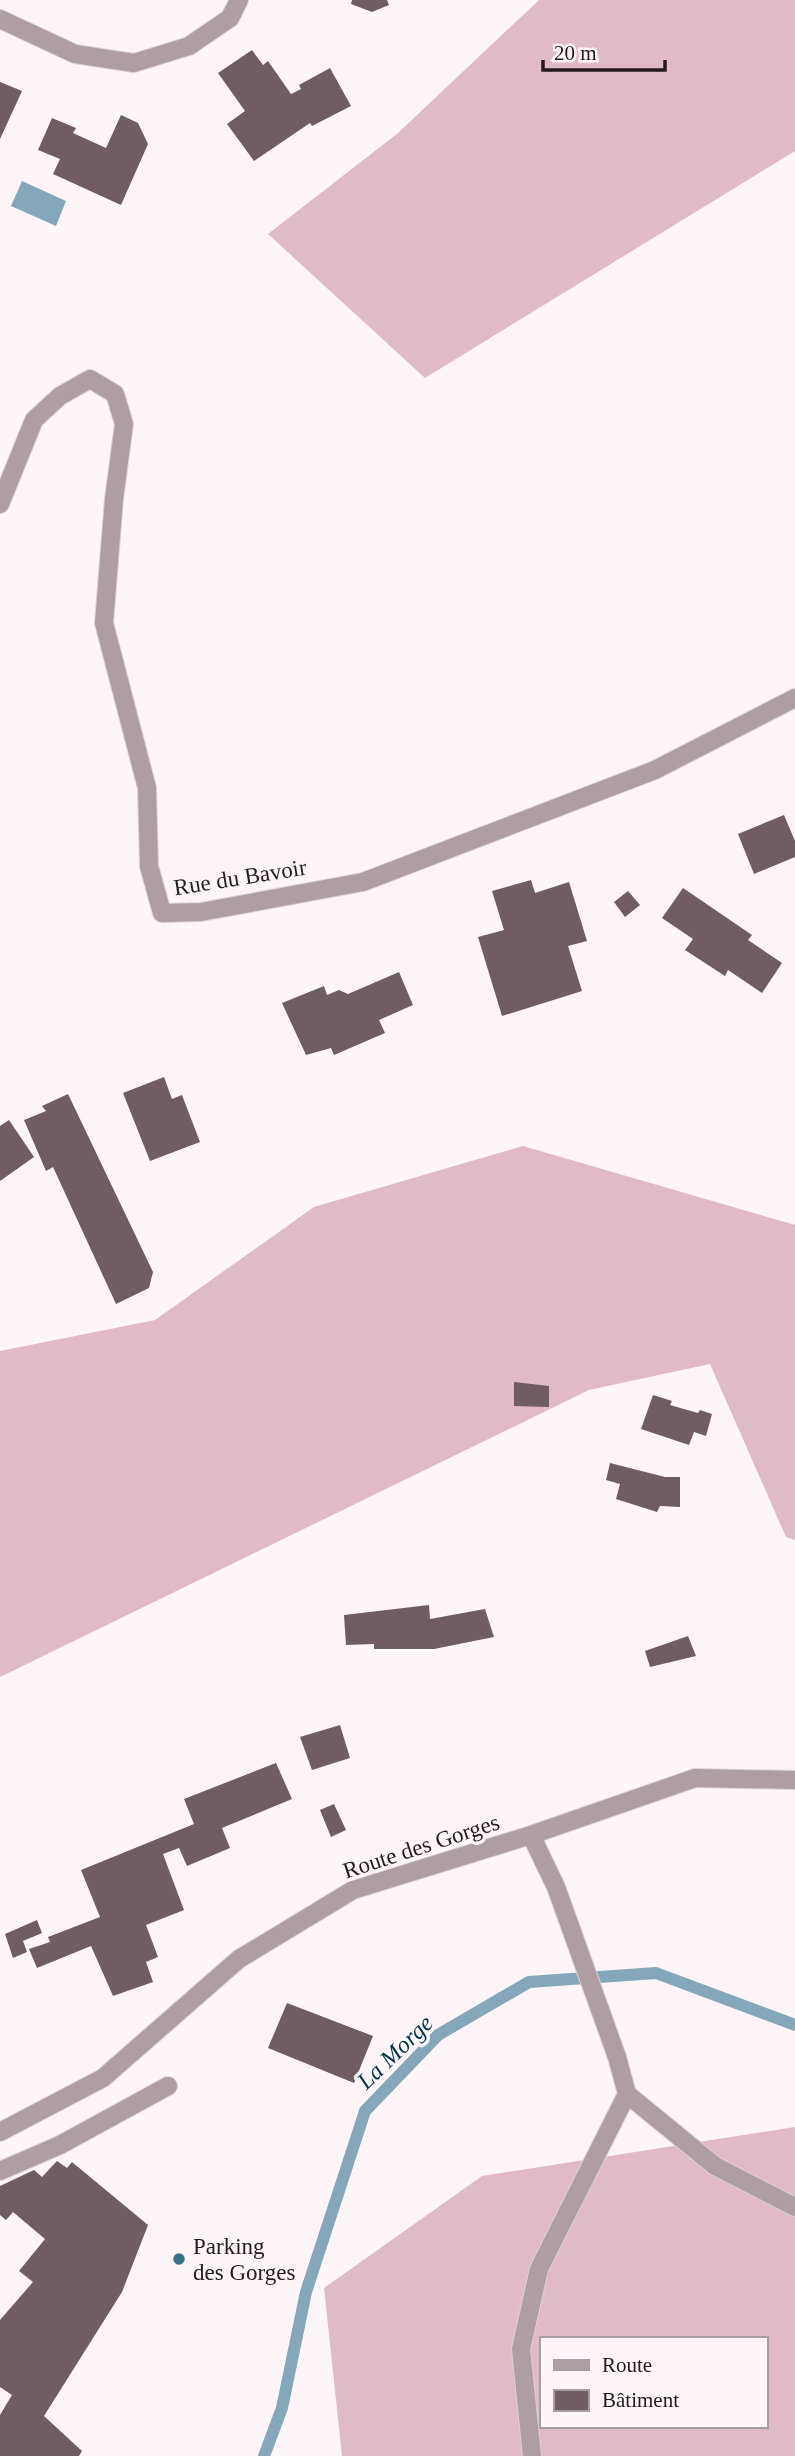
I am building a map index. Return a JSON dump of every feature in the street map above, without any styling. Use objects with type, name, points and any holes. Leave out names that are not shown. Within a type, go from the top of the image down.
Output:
[{"type":"street","points":[[0,19],[75,54],[134,63],[189,46],[230,18],[239,0]]},
{"type":"street","name":"Rue du Bavoir","points":[[0,504],[34,420],[60,396],[90,379],[115,394],[124,424],[114,499],[104,623],[147,788],[149,866],[162,913],[201,912],[363,882],[655,770],[795,698]]},
{"type":"street","name":"Route des Gorges","points":[[0,2132],[103,2078],[239,1959],[353,1890],[531,1835],[695,1778],[795,1780]]},
{"type":"street","points":[[531,1835],[556,1887],[617,2057],[627,2094],[715,2166],[795,2207]]},
{"type":"street","points":[[0,2171],[60,2145],[168,2086]]},
{"type":"street","points":[[532,2456],[521,2349],[540,2269],[627,2094]]},
{"type":"shaded area","points":[[539,0],[795,0],[795,151],[425,378],[268,234],[398,133]]},
{"type":"shaded area","points":[[523,1146],[795,1225],[795,1540],[786,1537],[710,1364],[589,1390],[0,1677],[0,1351],[155,1320],[314,1207]]},
{"type":"shaded area","points":[[795,2127],[795,2456],[342,2456],[324,2288],[482,2176]]},
{"type":"water","points":[[22,181],[66,201],[56,226],[11,206]]},
{"type":"building","points":[[352,0],[387,0],[389,5],[372,12],[351,4]]},
{"type":"building","points":[[252,50],[263,65],[268,61],[291,94],[301,89],[299,85],[330,68],[351,106],[312,126],[310,123],[254,161],[227,124],[245,111],[218,73]]},
{"type":"building","points":[[0,82],[22,91],[0,139]]},
{"type":"building","points":[[121,115],[138,123],[148,144],[121,205],[53,174],[60,159],[38,150],[52,118],[76,128],[73,133],[106,148]]},
{"type":"building","points":[[784,815],[795,841],[795,857],[754,874],[738,834]]},
{"type":"building","points":[[531,880],[535,893],[569,882],[587,941],[568,946],[582,991],[502,1016],[478,937],[504,930],[492,891]]},
{"type":"building","points":[[683,888],[752,935],[748,940],[782,963],[762,993],[728,970],[725,976],[685,950],[693,939],[662,918]]},
{"type":"building","points":[[628,891],[640,905],[625,917],[614,902]]},
{"type":"building","points":[[399,972],[413,1005],[379,1020],[385,1033],[334,1055],[331,1048],[306,1055],[282,1003],[324,986],[327,995],[339,990],[348,994]]},
{"type":"building","points":[[164,1077],[172,1099],[182,1095],[200,1142],[150,1161],[123,1093]]},
{"type":"building","points":[[68,1094],[153,1272],[149,1288],[116,1304],[53,1167],[46,1171],[24,1120],[46,1111],[42,1106]]},
{"type":"building","points":[[9,1120],[34,1157],[0,1181],[0,1126]]},
{"type":"building","points":[[514,1382],[549,1386],[549,1407],[514,1406]]},
{"type":"building","points":[[653,1395],[672,1401],[670,1405],[712,1414],[706,1436],[694,1432],[689,1445],[641,1429]]},
{"type":"building","points":[[610,1463],[665,1477],[680,1477],[680,1507],[660,1506],[657,1512],[616,1499],[620,1484],[606,1480]]},
{"type":"building","points":[[429,1605],[430,1619],[485,1609],[494,1637],[434,1649],[374,1649],[374,1644],[346,1645],[344,1615]]},
{"type":"building","points":[[688,1636],[696,1656],[650,1667],[645,1651]]},
{"type":"building","points":[[340,1725],[350,1758],[312,1770],[300,1737]]},
{"type":"building","points":[[276,1763],[292,1799],[222,1828],[230,1848],[187,1866],[179,1848],[163,1854],[184,1910],[146,1925],[158,1957],[146,1962],[153,1982],[113,1996],[91,1946],[37,1968],[29,1949],[50,1942],[48,1937],[100,1917],[81,1870],[194,1824],[184,1799]]},
{"type":"building","points":[[334,1804],[346,1830],[331,1837],[320,1810]]},
{"type":"building","points":[[37,1920],[42,1933],[23,1941],[27,1952],[13,1958],[5,1934]]},
{"type":"building","points":[[287,2003],[373,2036],[354,2083],[268,2048]]},
{"type":"building","points":[[57,2161],[67,2168],[72,2162],[148,2225],[122,2292],[44,2416],[82,2451],[79,2456],[0,2456],[0,2415],[12,2395],[0,2387],[0,2320],[33,2282],[19,2271],[45,2239],[13,2212],[6,2220],[0,2215],[0,2186],[34,2170],[42,2177]]},
{"type":"waterway","name":"La Morge","points":[[264,2456],[282,2408],[306,2292],[365,2111],[438,2035],[529,1982],[656,1973],[795,2025]]},
{"type":"place","name":"Parking des Gorges","points":[[179,2259]]}]
